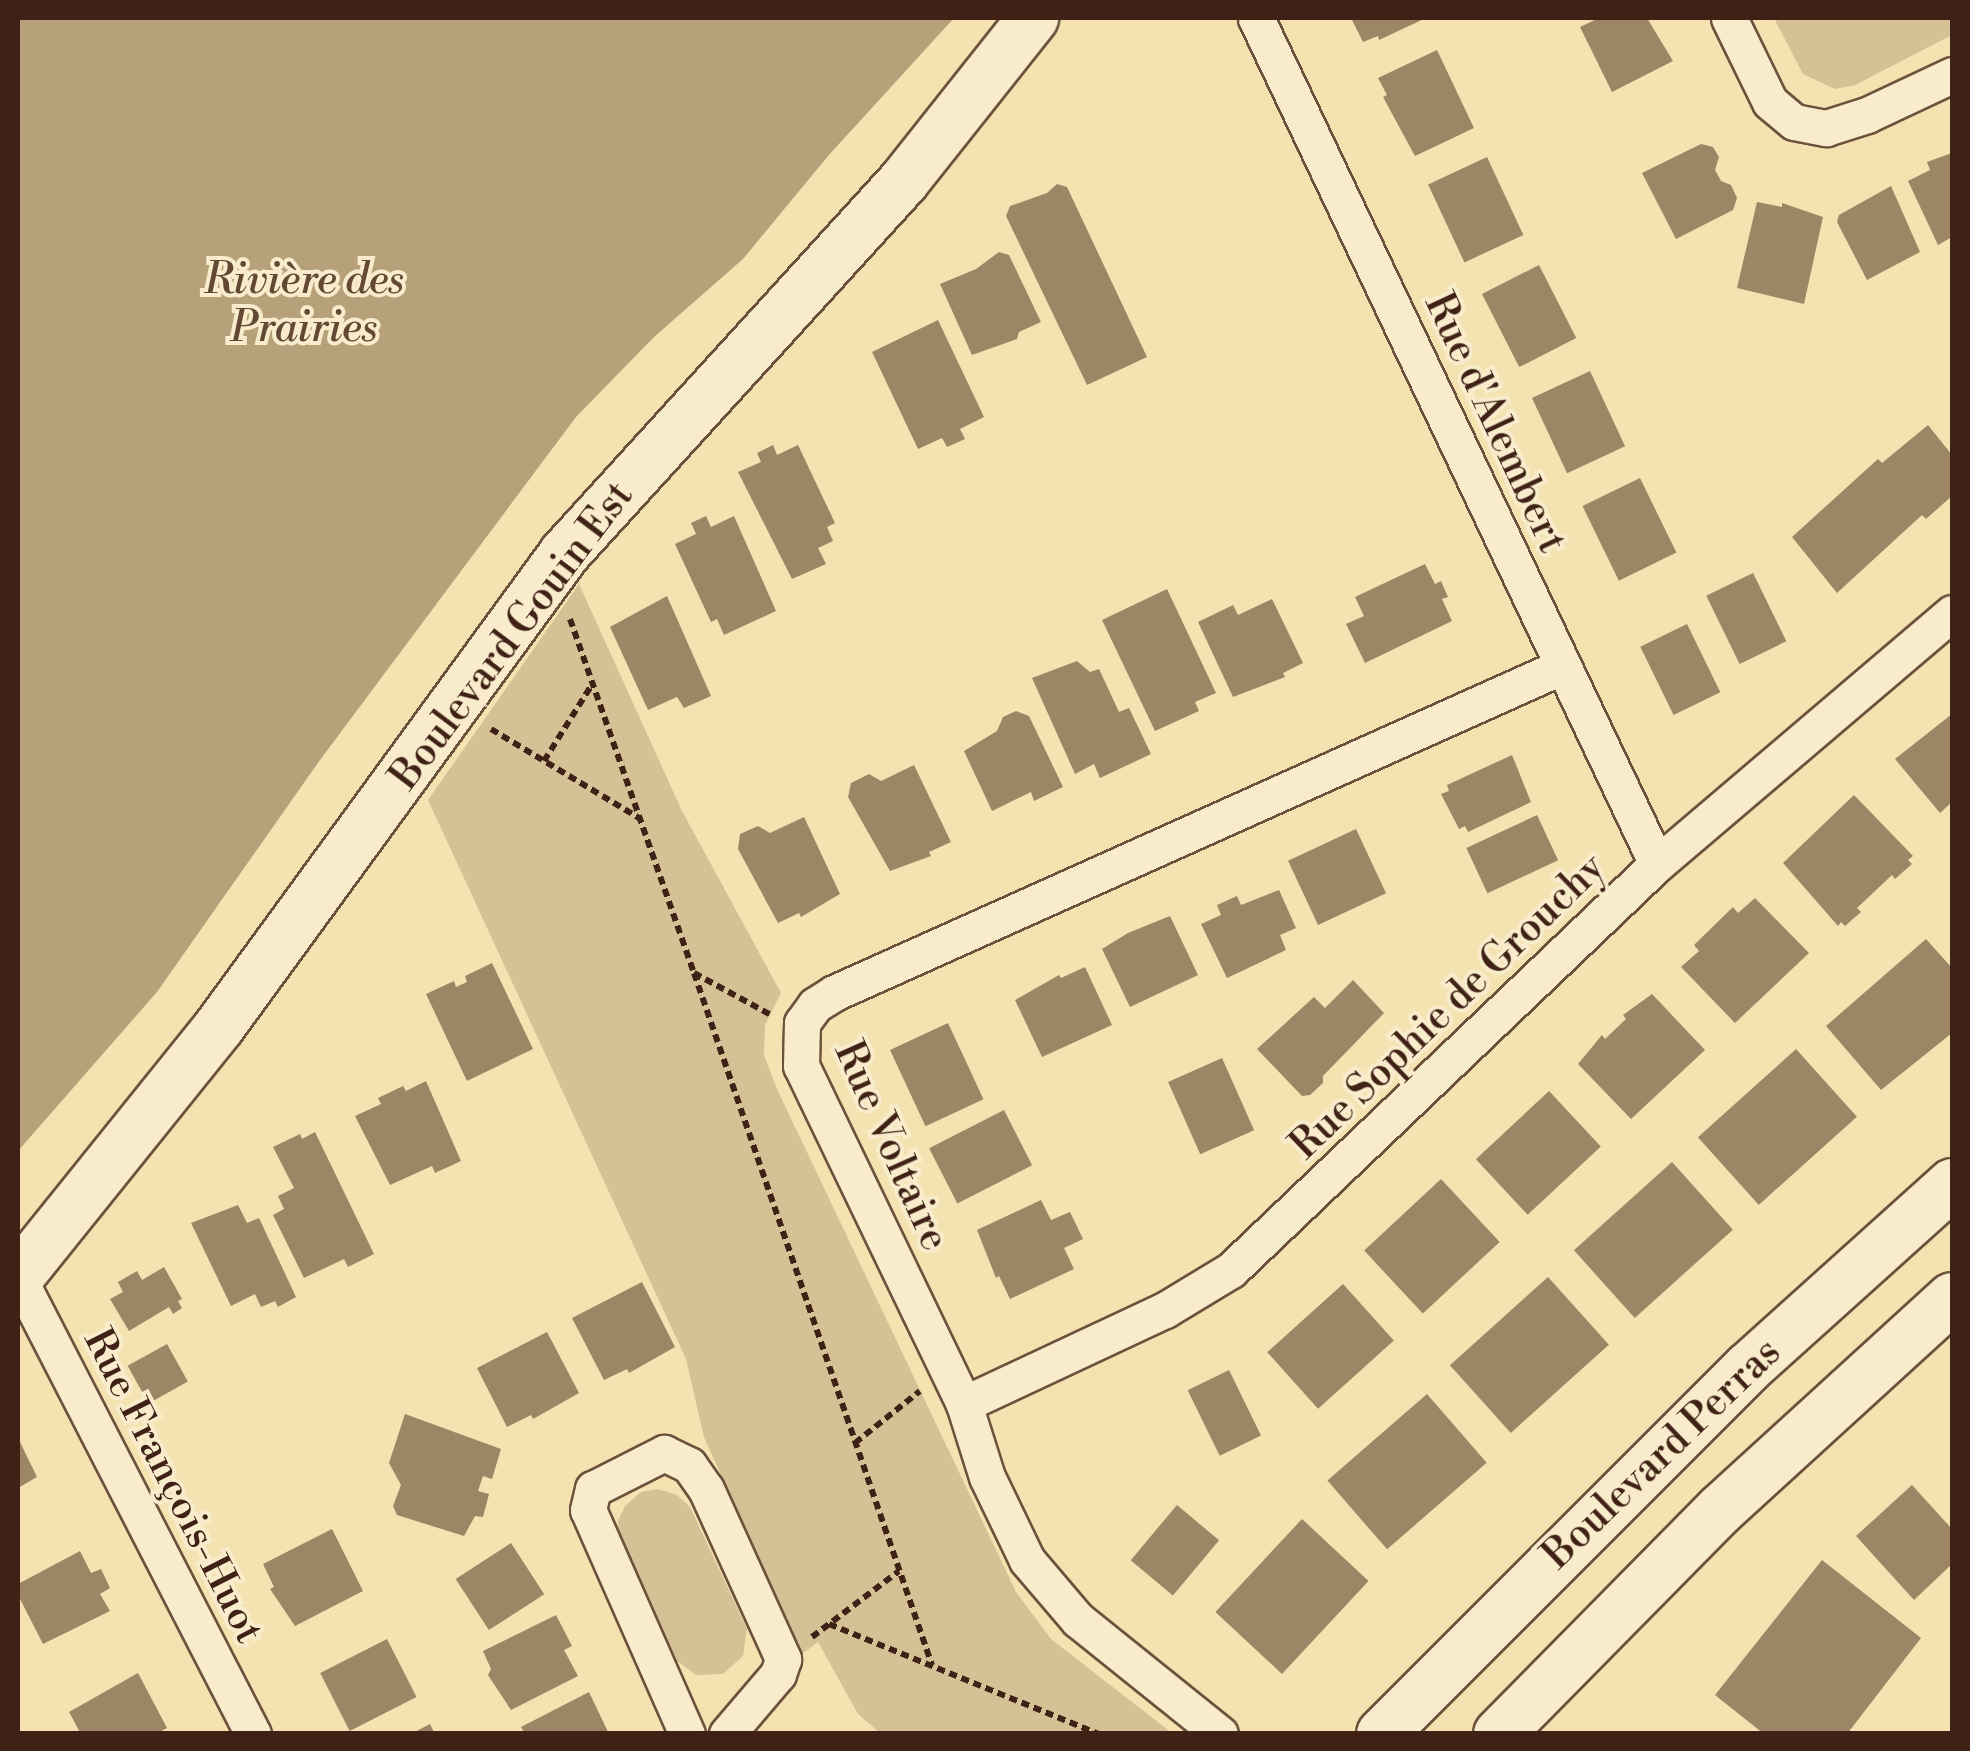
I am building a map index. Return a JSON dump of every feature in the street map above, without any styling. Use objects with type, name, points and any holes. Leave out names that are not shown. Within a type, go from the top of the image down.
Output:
[{"type":"street","name":"Boulevard Gouin Est","points":[[18,1277],[218,1027],[554,571],[641,466],[904,181],[1033,18]]},
{"type":"street","name":"Rue d'Alembert","points":[[1256,18],[1658,864]]},
{"type":"street","points":[[1729,18],[1770,102],[1794,122],[1826,128],[1952,75]]},
{"type":"street","name":"Rue Sophie de Grouchy","points":[[964,1404],[1165,1310],[1231,1270],[1658,864],[1952,613]]},
{"type":"street","name":"Rue Voltaire","points":[[1220,1734],[1078,1620],[1050,1592],[1027,1560],[987,1478],[964,1404],[801,1066],[802,1023],[815,1005],[834,993],[1563,666]]},
{"type":"street","name":"Boulevard Perras","points":[[1382,1734],[1748,1368],[1952,1184]]},
{"type":"street","name":"Rue François-Huot","points":[[18,1277],[252,1734]]},
{"type":"street","name":"Boulevard Perras","points":[[1499,1734],[1720,1510],[1952,1298]]},
{"type":"street","points":[[687,1734],[588,1510],[593,1488],[664,1453],[689,1465],[706,1488],[784,1659],[778,1674],[727,1734]]},
{"type":"path","points":[[554,571],[932,1665]]},
{"type":"path","points":[[544,761],[593,683]]},
{"type":"path","points":[[456,708],[640,818]]},
{"type":"path","points":[[694,973],[769,1014],[802,1023]]},
{"type":"path","points":[[855,1443],[947,1369]]},
{"type":"path","points":[[784,1659],[899,1571]]},
{"type":"path","points":[[829,1624],[1099,1734]]},
{"type":"shaded area","points":[[1774,18],[1952,18],[1952,35],[1855,85],[1835,89],[1803,74]]},
{"type":"shaded area","points":[[579,584],[682,811],[781,993],[765,1025],[764,1055],[777,1089],[1016,1592],[1051,1639],[1172,1733],[880,1733],[858,1714],[818,1642],[802,1654],[704,1437],[686,1359],[428,800]]},
{"type":"shaded area","points":[[658,1489],[677,1495],[690,1507],[747,1629],[743,1656],[723,1674],[696,1675],[677,1661],[619,1541],[618,1521],[625,1506],[641,1492]]},
{"type":"water","name":"Rivière des Prairies","points":[[18,18],[954,18],[828,156],[743,259],[654,337],[576,417],[320,760],[157,992],[18,1151]]},
{"type":"building","points":[[1351,18],[1426,18],[1379,40],[1378,36],[1363,42]]},
{"type":"building","points":[[1599,18],[1647,18],[1673,61],[1612,92],[1580,27]]},
{"type":"building","points":[[1437,50],[1474,128],[1415,156],[1383,97],[1387,95],[1378,78]]},
{"type":"building","points":[[1701,144],[1713,147],[1719,157],[1715,170],[1721,181],[1731,185],[1737,198],[1733,210],[1676,239],[1642,173]]},
{"type":"building","points":[[1952,153],[1952,237],[1938,245],[1908,181],[1930,170],[1927,162]]},
{"type":"building","points":[[1487,157],[1523,235],[1464,262],[1428,184]]},
{"type":"building","points":[[1057,184],[1067,187],[1147,357],[1087,385],[1006,216],[1010,206],[1047,193]]},
{"type":"building","points":[[1891,186],[1920,252],[1867,280],[1837,222],[1839,215]]},
{"type":"building","points":[[1757,202],[1782,207],[1782,203],[1823,217],[1804,304],[1737,288]]},
{"type":"building","points":[[999,252],[1009,255],[1041,322],[1019,332],[1017,339],[972,355],[940,284],[976,269]]},
{"type":"building","points":[[1539,265],[1576,338],[1519,367],[1482,294]]},
{"type":"building","points":[[938,320],[984,417],[960,429],[965,439],[947,447],[942,438],[918,449],[872,352]]},
{"type":"building","points":[[1590,371],[1625,446],[1567,473],[1532,398]]},
{"type":"building","points":[[1928,425],[1952,455],[1952,496],[1926,519],[1922,515],[1837,593],[1792,537],[1878,459],[1882,463]]},
{"type":"building","points":[[773,445],[777,455],[798,445],[835,523],[827,527],[833,541],[818,548],[826,564],[792,579],[738,472],[761,462],[757,453]]},
{"type":"building","points":[[1640,478],[1676,553],[1619,581],[1582,506]]},
{"type":"building","points":[[706,516],[711,527],[734,516],[776,611],[724,635],[717,619],[711,622],[675,544],[696,534],[691,523]]},
{"type":"building","points":[[1425,564],[1435,584],[1441,581],[1448,597],[1442,599],[1452,621],[1365,663],[1346,624],[1364,616],[1355,597]]},
{"type":"building","points":[[1753,573],[1786,641],[1740,664],[1706,596]]},
{"type":"building","points":[[1167,589],[1216,693],[1195,702],[1199,711],[1155,731],[1102,620]]},
{"type":"building","points":[[667,596],[711,696],[684,708],[677,697],[648,710],[610,627]]},
{"type":"building","points":[[1272,599],[1303,663],[1283,673],[1285,677],[1233,697],[1198,622],[1233,605],[1238,615]]},
{"type":"building","points":[[1687,624],[1720,692],[1674,715],[1640,647]]},
{"type":"building","points":[[1077,661],[1090,672],[1099,669],[1119,712],[1129,708],[1151,754],[1100,778],[1094,764],[1075,774],[1032,678]]},
{"type":"building","points":[[1016,711],[1029,716],[1063,787],[1034,801],[1031,792],[992,811],[964,751],[997,731],[1003,717]]},
{"type":"building","points":[[1952,714],[1952,802],[1940,813],[1895,759]]},
{"type":"building","points":[[1512,755],[1531,802],[1468,832],[1465,826],[1459,829],[1441,794],[1449,791],[1447,785]]},
{"type":"building","points":[[914,765],[951,842],[929,852],[931,856],[890,871],[848,797],[851,783],[869,774],[881,781]]},
{"type":"building","points":[[1854,795],[1913,856],[1908,860],[1912,864],[1895,879],[1892,875],[1857,908],[1861,912],[1845,926],[1841,922],[1838,926],[1783,863]]},
{"type":"building","points":[[1537,815],[1558,860],[1487,893],[1466,848]]},
{"type":"building","points":[[804,817],[840,894],[801,917],[799,913],[778,923],[738,849],[740,834],[758,826],[770,833]]},
{"type":"building","points":[[1356,829],[1386,893],[1318,925],[1288,861]]},
{"type":"building","points":[[1279,890],[1296,928],[1280,935],[1286,950],[1227,978],[1201,924],[1221,915],[1217,905],[1237,896],[1241,905]]},
{"type":"building","points":[[1755,898],[1809,953],[1735,1023],[1681,967],[1699,951],[1694,945],[1733,907],[1738,913]]},
{"type":"building","points":[[1170,916],[1198,975],[1130,1007],[1102,949],[1128,933]]},
{"type":"building","points":[[1926,939],[1952,968],[1952,1033],[1881,1090],[1826,1026]]},
{"type":"building","points":[[492,963],[533,1049],[467,1081],[426,994],[454,981],[456,987],[467,982],[465,976]]},
{"type":"building","points":[[1085,967],[1112,1025],[1042,1057],[1015,1000],[1059,975],[1061,978]]},
{"type":"building","points":[[1353,980],[1384,1013],[1323,1076],[1323,1083],[1310,1095],[1302,1096],[1257,1049],[1314,997],[1325,1008]]},
{"type":"building","points":[[1652,994],[1705,1050],[1631,1119],[1578,1064],[1602,1035],[1605,1039],[1626,1019],[1623,1015]]},
{"type":"building","points":[[948,1023],[983,1099],[925,1126],[890,1050]]},
{"type":"building","points":[[1796,1049],[1857,1117],[1759,1205],[1698,1137]]},
{"type":"building","points":[[1222,1058],[1254,1130],[1200,1154],[1168,1082]]},
{"type":"building","points":[[426,1081],[461,1161],[435,1173],[432,1166],[390,1185],[355,1116],[381,1104],[378,1098]]},
{"type":"building","points":[[1549,1091],[1601,1147],[1528,1215],[1476,1159]]},
{"type":"building","points":[[1004,1110],[1032,1165],[957,1203],[929,1148]]},
{"type":"building","points":[[315,1132],[374,1254],[348,1267],[344,1259],[304,1278],[273,1215],[284,1209],[278,1196],[294,1188],[273,1147],[300,1134],[302,1139]]},
{"type":"building","points":[[1672,1162],[1733,1230],[1635,1318],[1574,1250]]},
{"type":"building","points":[[1441,1179],[1500,1242],[1423,1314],[1364,1251]]},
{"type":"building","points":[[1041,1200],[1051,1220],[1070,1212],[1083,1239],[1064,1248],[1074,1269],[1010,1299],[999,1276],[996,1278],[977,1230]]},
{"type":"building","points":[[238,1205],[247,1223],[259,1218],[296,1297],[278,1307],[275,1301],[261,1307],[255,1294],[231,1306],[191,1223]]},
{"type":"building","points":[[164,1267],[182,1299],[178,1301],[182,1308],[173,1314],[169,1307],[129,1331],[110,1299],[123,1292],[118,1282],[137,1271],[142,1280]]},
{"type":"building","points":[[1548,1277],[1609,1345],[1511,1433],[1450,1365]]},
{"type":"building","points":[[642,1282],[675,1347],[629,1373],[627,1369],[604,1380],[572,1318]]},
{"type":"building","points":[[1343,1284],[1394,1340],[1318,1409],[1267,1352]]},
{"type":"building","points":[[547,1332],[579,1393],[533,1419],[531,1415],[507,1427],[477,1368]]},
{"type":"building","points":[[167,1344],[188,1382],[148,1403],[128,1366]]},
{"type":"building","points":[[1229,1370],[1261,1436],[1220,1456],[1188,1390]]},
{"type":"building","points":[[1427,1394],[1487,1463],[1387,1549],[1327,1481]]},
{"type":"building","points":[[405,1414],[501,1449],[492,1479],[483,1476],[478,1491],[489,1494],[483,1517],[475,1516],[464,1536],[397,1515],[393,1506],[401,1485],[389,1463]]},
{"type":"building","points":[[18,1438],[37,1477],[18,1488]]},
{"type":"building","points":[[1912,1485],[1952,1529],[1952,1564],[1914,1600],[1856,1536]]},
{"type":"building","points":[[1177,1505],[1219,1540],[1173,1596],[1131,1560]]},
{"type":"building","points":[[1302,1519],[1369,1581],[1282,1674],[1215,1612]]},
{"type":"building","points":[[332,1529],[363,1591],[295,1626],[270,1589],[274,1587],[263,1564]]},
{"type":"building","points":[[511,1543],[544,1594],[489,1630],[456,1579]]},
{"type":"building","points":[[80,1551],[91,1573],[101,1569],[110,1588],[100,1594],[110,1611],[43,1644],[18,1595],[18,1584]]},
{"type":"building","points":[[1822,1560],[1921,1638],[1847,1734],[1764,1734],[1715,1695]]},
{"type":"building","points":[[556,1615],[572,1646],[564,1650],[578,1676],[511,1710],[488,1675],[491,1669],[483,1651]]},
{"type":"building","points":[[387,1639],[417,1697],[350,1731],[320,1673]]},
{"type":"building","points":[[138,1673],[167,1728],[156,1734],[81,1734],[69,1712]]},
{"type":"building","points":[[589,1692],[609,1734],[525,1734],[521,1727]]},
{"type":"building","points":[[430,1724],[435,1734],[411,1734]]}]
